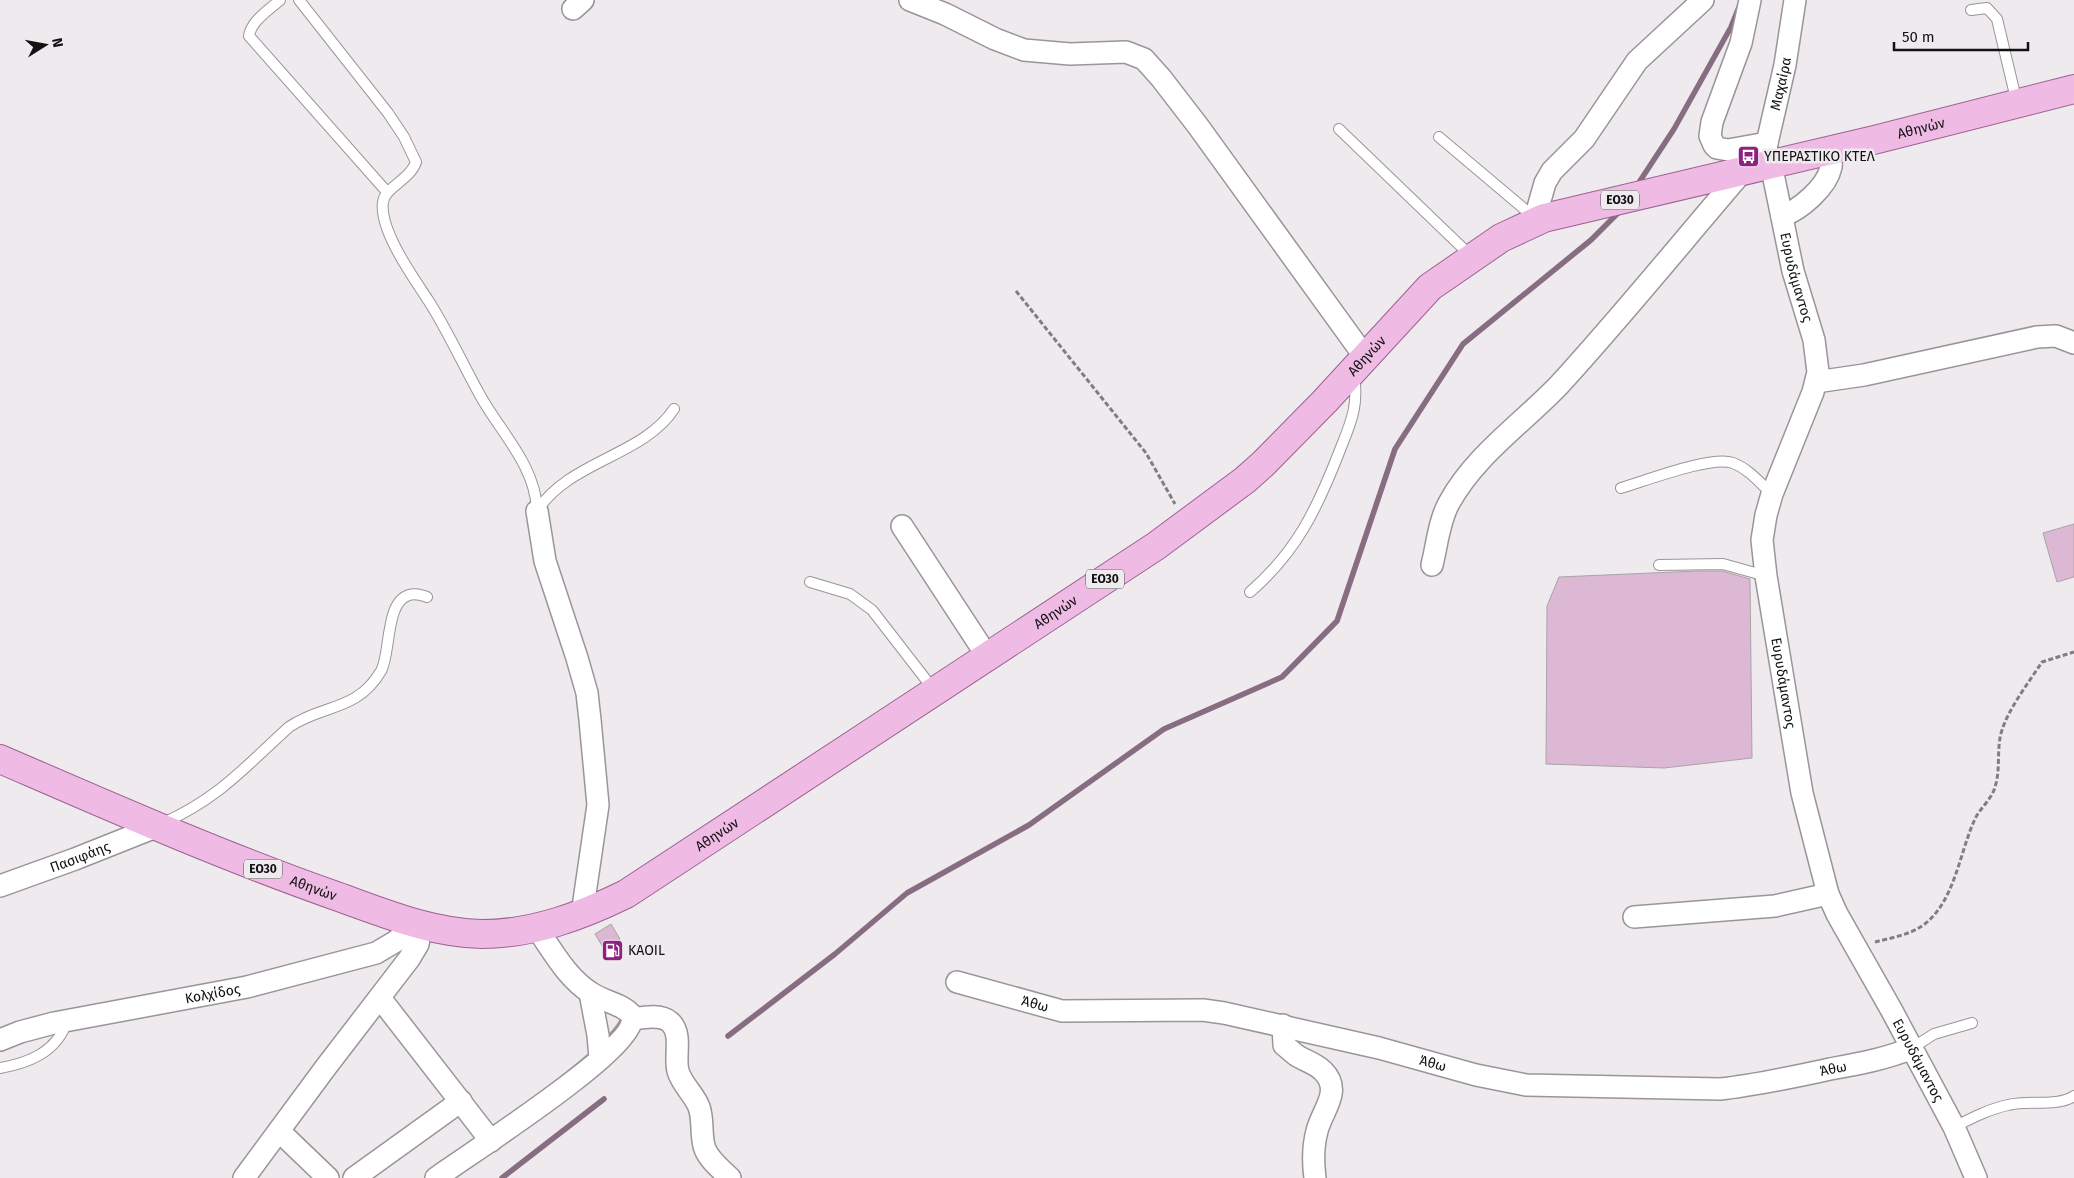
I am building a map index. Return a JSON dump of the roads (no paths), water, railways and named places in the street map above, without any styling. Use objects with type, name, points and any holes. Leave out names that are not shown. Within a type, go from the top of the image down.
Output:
[{"type":"main road","name":"Αθηνών","points":[[0,759],[294,881],[416,924],[452,932],[483,934],[536,928],[582,914],[626,894],[1186,524],[1245,480],[1263,464],[1430,288],[1471,256],[1509,233],[1538,220],[1696,182],[1762,161],[1830,151],[2074,89]]},
{"type":"street","points":[[910,0],[945,14],[995,40],[1024,50],[1056,54],[1126,52],[1144,59],[1166,84],[1204,134],[1359,364]]},
{"type":"street","points":[[1538,220],[1545,183],[1552,171],[1584,139],[1637,61],[1703,0]]},
{"type":"street","points":[[1432,565],[1443,518],[1449,503],[1469,475],[1500,441],[1559,385],[1762,161],[1722,150],[1714,145],[1710,136],[1712,122],[1741,43],[1750,0]]},
{"type":"street","name":"Μαχαίρα","points":[[1762,161],[1785,65],[1795,0]]},
{"type":"street","points":[[1782,216],[1800,208],[1819,188],[1830,170],[1830,151]]},
{"type":"street","name":"Ευρυδάμαντος","points":[[1762,161],[1782,216],[1793,270],[1814,340],[1818,362],[1816,382],[1772,494],[1762,540],[1766,576],[1802,793],[1828,894],[1954,1127],[1976,1178]]},
{"type":"street","points":[[1816,382],[1864,375],[2037,337],[2056,336],[2074,343]]},
{"type":"street","points":[[537,511],[544,561],[577,658],[586,692],[590,720],[598,805],[582,914]]},
{"type":"street","points":[[902,526],[987,656]]},
{"type":"street","name":"Πασιφάης","points":[[0,886],[91,854],[158,826]]},
{"type":"street","points":[[1634,917],[1775,906],[1828,894]]},
{"type":"street","points":[[244,1178],[414,951],[416,924]]},
{"type":"street","name":"Κολχίδος","points":[[2,1033],[247,986],[376,954],[398,940],[416,924]]},
{"type":"street","points":[[436,1178],[531,1113],[600,1058],[632,1026],[632,1015],[625,1008],[590,993],[566,969],[536,928]]},
{"type":"street","name":"Άθω","points":[[957,982],[1062,1011],[1202,1010],[1282,1025],[1379,1048],[1476,1075],[1526,1085],[1720,1089],[1856,1064],[1894,1055],[1912,1048]]},
{"type":"street","points":[[590,993],[598,1035],[600,1058]]},
{"type":"street","points":[[380,998],[491,1141]]},
{"type":"street","points":[[633,1019],[666,1019],[675,1028],[677,1068],[681,1079],[699,1106],[705,1149],[730,1178]]},
{"type":"street","points":[[1282,1025],[1284,1045],[1296,1055],[1313,1063],[1324,1072],[1333,1087],[1331,1099],[1317,1131],[1313,1160],[1315,1178]]},
{"type":"street","points":[[354,1178],[460,1101]]},
{"type":"street","points":[[279,1131],[328,1178]]},
{"type":"lane","points":[[280,0],[258,19],[249,36],[387,192]]},
{"type":"lane","points":[[299,0],[388,113],[412,151],[416,162],[413,171],[387,192],[383,200],[383,208],[394,246],[428,301],[483,400],[526,466],[533,484],[537,511]]},
{"type":"lane","points":[[1971,10],[1987,8],[1997,19],[2018,104]]},
{"type":"lane","points":[[1339,128],[1471,256]]},
{"type":"lane","points":[[1439,137],[1538,220]]},
{"type":"lane","points":[[1250,592],[1269,576],[1283,559],[1300,535],[1321,498],[1353,416],[1357,395],[1359,364]]},
{"type":"lane","points":[[537,511],[552,491],[651,432],[668,419],[674,409]]},
{"type":"lane","points":[[1621,488],[1699,464],[1722,460],[1733,463],[1747,471],[1772,494]]},
{"type":"lane","points":[[1659,565],[1723,564],[1766,576]]},
{"type":"lane","points":[[810,582],[850,594],[872,610],[934,690]]},
{"type":"lane","points":[[158,826],[194,808],[225,787],[301,719],[337,708],[372,686],[382,669],[388,633],[398,603],[407,595],[428,596]]},
{"type":"lane","points":[[0,1068],[26,1061],[46,1052],[58,1041],[67,1020]]},
{"type":"lane","points":[[1912,1048],[1934,1034],[1972,1023]]},
{"type":"lane","points":[[1954,1127],[1990,1110],[2009,1104],[2056,1101],[2074,1096]]},
{"type":"waterway","points":[[1636,187],[1674,129],[1731,27],[1739,7]]},
{"type":"waterway","points":[[728,1036],[835,954],[907,893],[1029,825],[1164,729],[1282,677],[1337,621],[1395,449],[1463,344],[1591,240],[1621,210]]},
{"type":"waterway","points":[[502,1178],[604,1099]]},
{"type":"place","name":"ΥΠΕΡΑΣΤΙΚΟ ΚΤΕΛ","points":[[1748,156]]},
{"type":"place","name":"KAOIL","points":[[612,950]]}]
